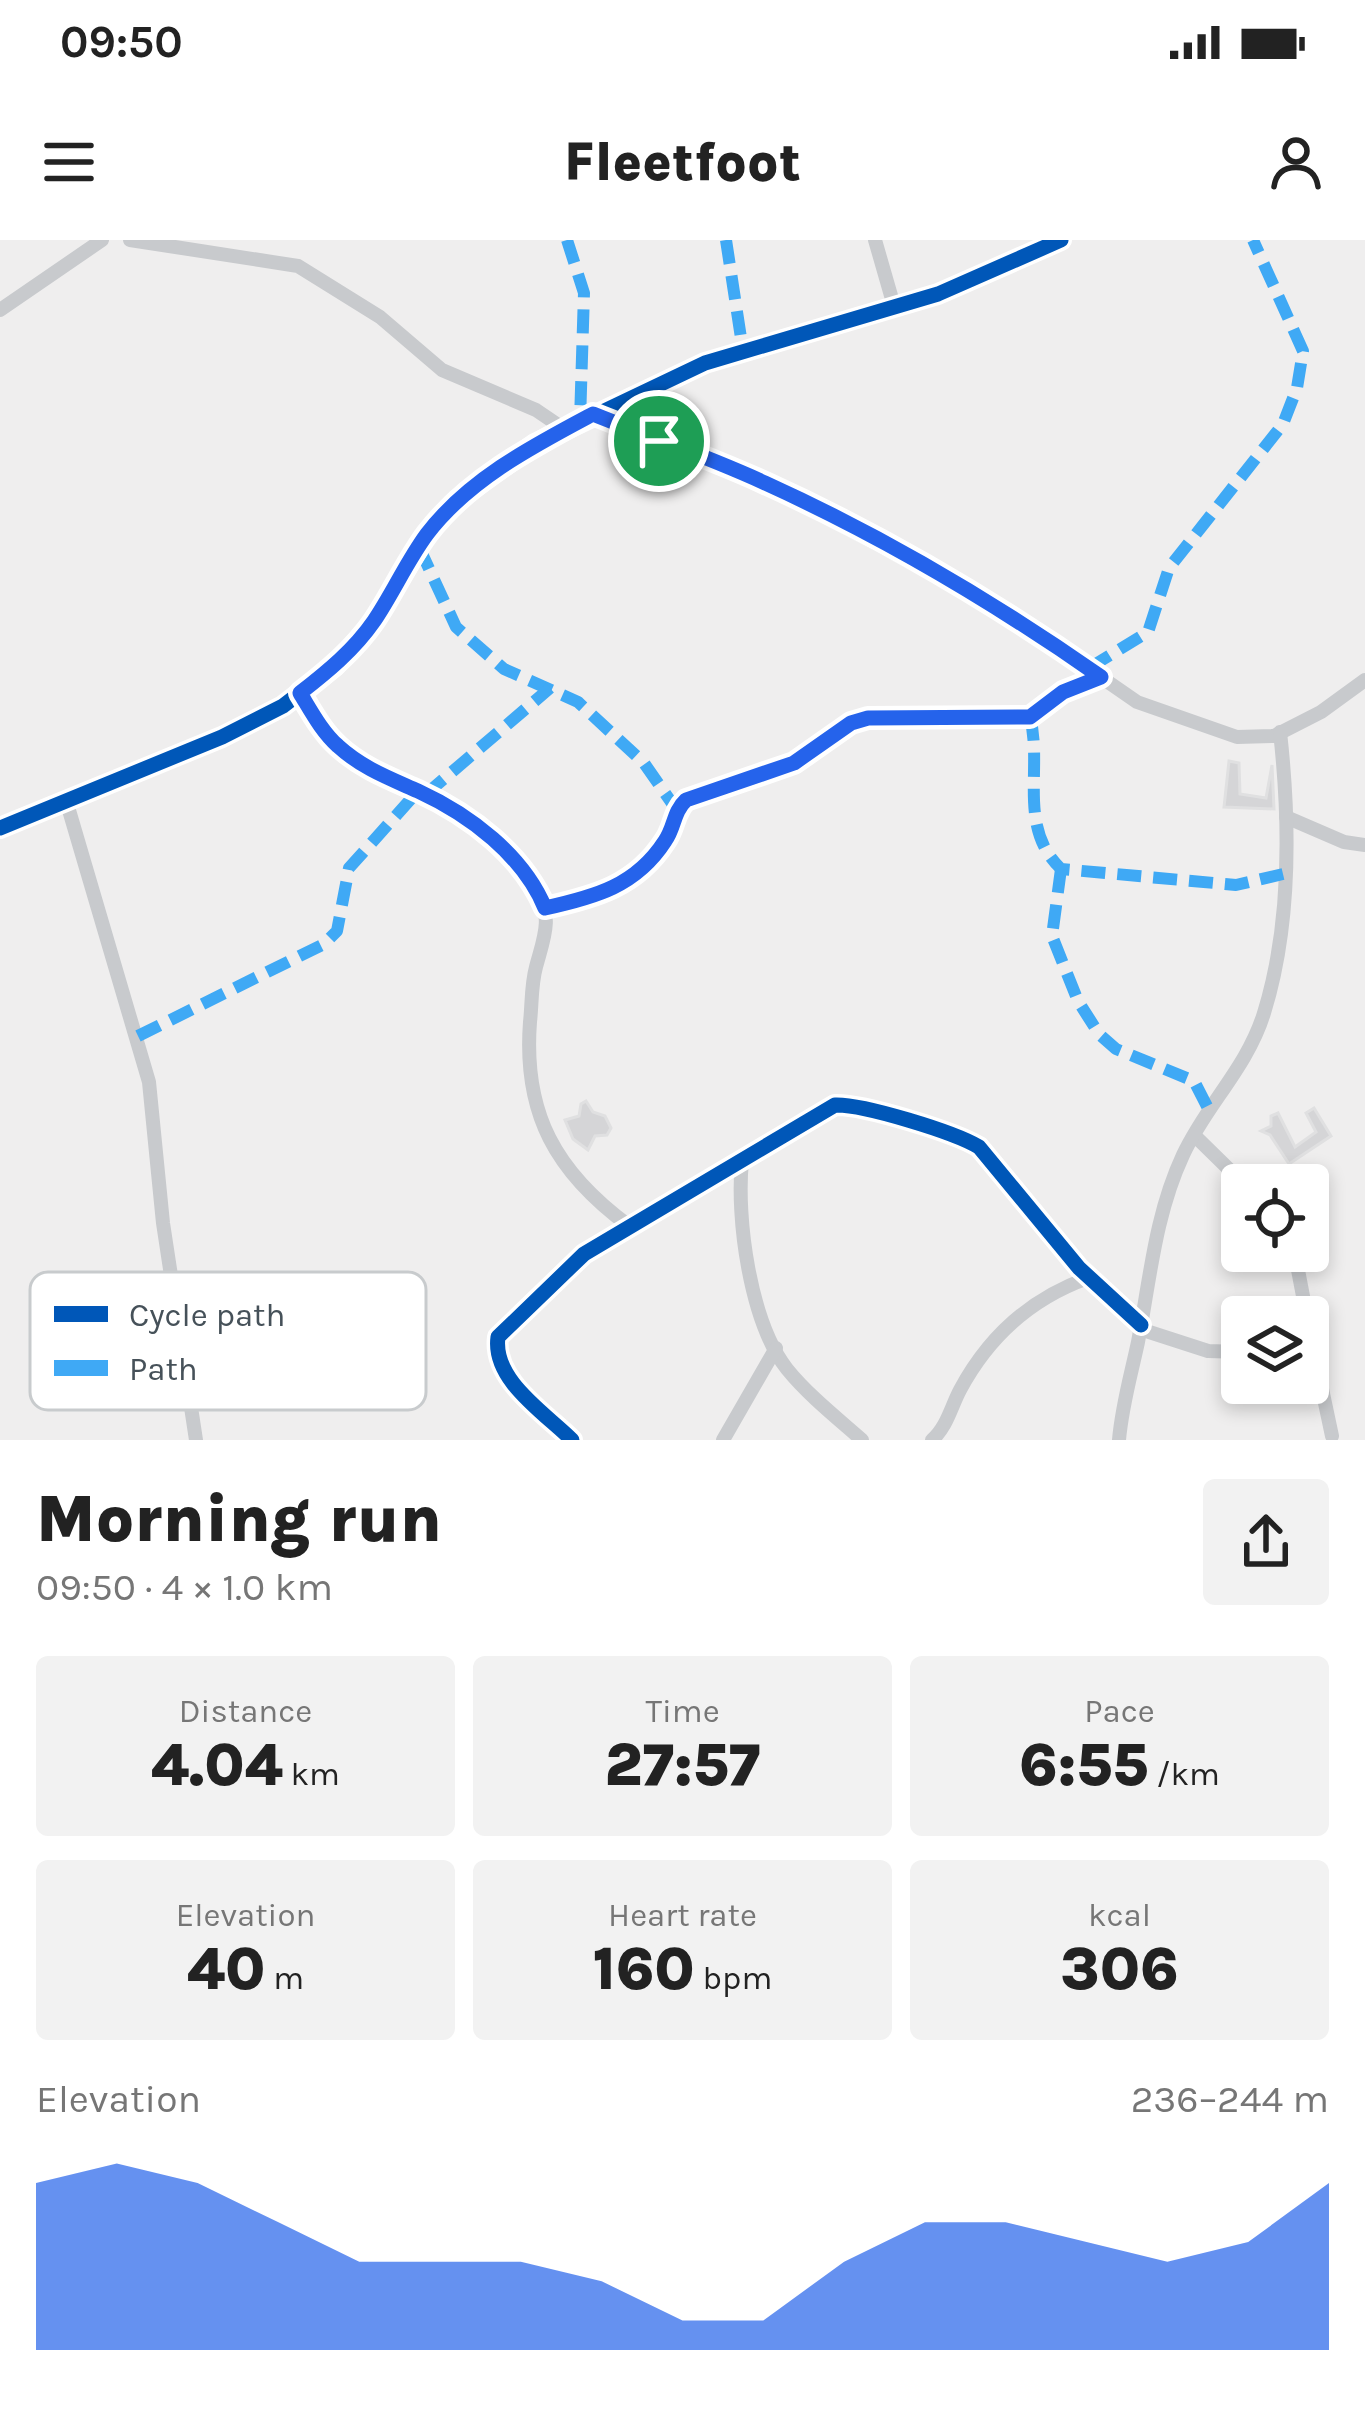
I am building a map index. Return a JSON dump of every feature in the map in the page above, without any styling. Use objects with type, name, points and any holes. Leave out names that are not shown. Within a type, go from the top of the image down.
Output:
[{"type":"street","points":[[0,310],[102,240]]},
{"type":"street","points":[[130,240],[298,266],[380,317],[442,370],[536,410],[564,429]]},
{"type":"street","points":[[875,240],[894,306]]},
{"type":"street","points":[[0,828],[222,737],[300,693],[335,666],[373,623],[426,535],[457,500],[564,429],[705,363],[938,293],[1061,240]]},
{"type":"street","points":[[593,414],[762,482],[816,509],[1020,621],[1137,702],[1237,737],[1280,732],[1322,712],[1365,680]]},
{"type":"street","points":[[545,908],[622,886],[656,855],[670,835],[676,809],[686,800],[794,763],[851,723],[888,715],[1030,717],[1063,692],[1101,677]]},
{"type":"street","points":[[300,693],[335,744],[391,782],[418,791],[470,821],[514,859],[535,885],[545,908],[548,935],[535,969],[528,1053],[531,1099],[552,1146],[580,1185],[629,1226]]},
{"type":"street","points":[[1120,1440],[1123,1400],[1156,1231],[1183,1154],[1249,1055],[1275,970],[1286,817],[1280,732]]},
{"type":"street","points":[[66,800],[149,1082],[171,1272]]},
{"type":"street","points":[[1286,817],[1344,842],[1365,845]]},
{"type":"street","points":[[572,1440],[505,1374],[496,1351],[498,1337],[584,1254],[835,1105],[866,1108],[959,1135],[979,1147],[1088,1278],[1140,1327],[1221,1351]]},
{"type":"street","points":[[1195,1136],[1224,1164]]},
{"type":"street","points":[[742,1161],[739,1214],[776,1348],[785,1367],[862,1440]]},
{"type":"street","points":[[932,1440],[974,1367],[1007,1327],[1038,1299],[1088,1278]]},
{"type":"street","points":[[723,1440],[776,1348]]},
{"type":"street","points":[[1325,1404],[1332,1436]]},
{"type":"street","points":[[192,1410],[196,1440]]},
{"type":"building","points":[[1229,761],[1239,763],[1240,794],[1266,798],[1272,765],[1274,809],[1224,807]]},
{"type":"building","points":[[586,1101],[593,1112],[605,1116],[611,1128],[607,1135],[595,1136],[588,1150],[573,1139],[565,1120],[579,1116]]},
{"type":"building","points":[[1314,1108],[1331,1136],[1289,1164],[1270,1135],[1261,1131],[1271,1126],[1271,1116],[1278,1113],[1295,1147],[1316,1132],[1306,1113]]},
{"type":"marked path","points":[[567,240],[584,293],[580,421]]},
{"type":"marked path","points":[[726,240],[743,351]]},
{"type":"marked path","points":[[1089,668],[1148,632],[1169,568],[1283,424],[1297,388],[1303,351],[1253,240]]},
{"type":"marked path","points":[[419,547],[456,627],[504,669],[578,702],[644,763],[676,809]]},
{"type":"marked path","points":[[425,795],[550,688]]},
{"type":"marked path","points":[[1030,717],[1035,816],[1039,835],[1061,869],[1236,885],[1283,874]]},
{"type":"marked path","points":[[138,1036],[324,944],[337,931],[349,868],[418,791]]},
{"type":"marked path","points":[[1061,869],[1052,936],[1078,1001],[1099,1034],[1116,1049],[1194,1081],[1210,1112]]},
{"type":"cycle path","points":[[0,828],[222,737],[283,706],[335,666],[373,623],[426,535],[457,500],[535,444],[705,363],[938,294],[1061,240]]},
{"type":"cycle path","points":[[572,1440],[512,1381],[498,1353],[498,1337],[584,1254],[835,1105],[908,1120],[979,1147],[1079,1268],[1141,1325]]},
{"type":"route","points":[[593,414],[659,441],[762,482],[884,544],[1020,621],[1101,677],[1063,692],[1030,717],[888,715],[851,723],[794,763],[686,800],[676,809],[670,835],[656,855],[622,886],[545,908],[535,885],[514,859],[470,821],[418,791],[391,782],[335,744],[300,693],[335,666],[373,623],[426,535],[457,500],[535,444],[593,414]]}]
